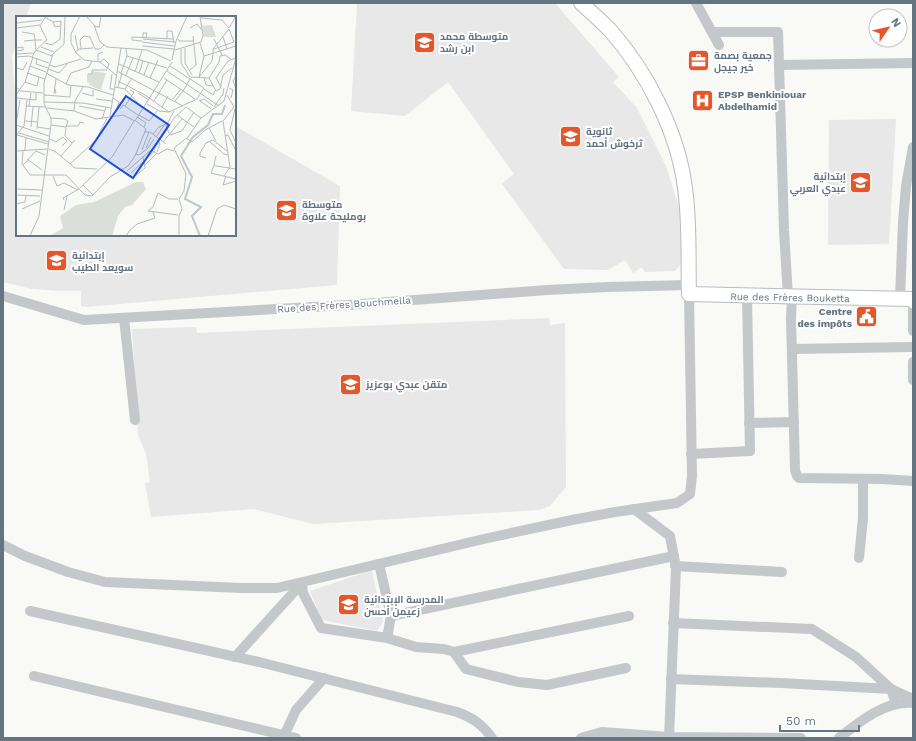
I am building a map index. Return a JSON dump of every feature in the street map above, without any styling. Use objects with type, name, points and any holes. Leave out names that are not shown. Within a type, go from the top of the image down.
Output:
[{"type":"main road","points":[[581,3],[611,31],[632,59],[653,94],[668,124],[686,190],[689,290]]},
{"type":"main road","name":"Rue des Frères Bouketta","points":[[689,290],[747,296],[908,301]]},
{"type":"street","points":[[696,3],[719,45]]},
{"type":"street","points":[[712,32],[778,32],[784,230],[790,297],[795,470],[797,476],[799,478],[863,480],[882,479],[913,482]]},
{"type":"street","points":[[779,65],[913,63]]},
{"type":"street","points":[[913,147],[906,186],[909,200],[908,301],[913,331]]},
{"type":"street","name":"Rue des Frères Bouchmella","points":[[3,296],[84,320],[348,305],[547,290],[608,287],[689,290]]},
{"type":"street","points":[[3,545],[26,556],[68,572],[105,582],[241,588],[277,588],[557,523],[677,503],[690,494],[689,290]]},
{"type":"street","points":[[691,454],[750,451],[747,296]]},
{"type":"street","points":[[124,318],[135,420]]},
{"type":"street","points":[[792,349],[913,347]]},
{"type":"street","points":[[913,362],[913,380]]},
{"type":"street","points":[[749,423],[794,422]]},
{"type":"street","points":[[859,558],[863,518],[863,480]]},
{"type":"street","points":[[634,509],[670,536],[675,561],[669,737]]},
{"type":"street","points":[[391,616],[675,561],[782,572]]},
{"type":"street","points":[[379,564],[391,616],[387,638]]},
{"type":"street","points":[[302,582],[303,593],[321,628],[387,638],[416,647],[444,649],[454,652],[629,616]]},
{"type":"street","points":[[235,657],[302,582]]},
{"type":"street","points":[[30,611],[324,678],[468,716],[481,725],[492,738]]},
{"type":"street","points":[[673,623],[812,629],[856,657],[891,689],[913,699]]},
{"type":"street","points":[[454,652],[466,669],[518,682],[547,685],[626,668]]},
{"type":"street","points":[[34,676],[284,737],[296,738]]},
{"type":"street","points":[[284,737],[296,710],[324,678]]},
{"type":"street","points":[[671,679],[891,689]]},
{"type":"street","points":[[891,689],[896,704]]},
{"type":"street","points":[[839,738],[872,715],[896,704],[913,703]]},
{"type":"street","points":[[581,738],[602,732],[634,736],[801,738]]},
{"type":"shaded area","name":"متوسطة بومليحة علاوة","points":[[3,3],[31,3],[26,16],[16,16],[16,45],[12,56],[16,108],[16,236],[236,236],[236,127],[340,186],[337,285],[86,307],[81,306],[81,291],[32,289],[3,282]]},
{"type":"shaded area","name":"ثانوية ثرخوش أحمد","points":[[555,3],[619,77],[613,82],[637,108],[666,166],[679,207],[682,263],[675,271],[645,272],[642,267],[633,273],[625,260],[608,270],[564,269],[502,184],[514,174],[448,82],[405,116],[351,111],[357,4]]},
{"type":"shaded area","name":"إبتدائية عبدي العربي","points":[[896,119],[889,244],[828,245],[829,120]]},
{"type":"shaded area","name":"متقن عبدي بوعزيز","points":[[549,318],[550,325],[565,323],[566,487],[550,506],[539,510],[313,524],[254,509],[151,517],[145,483],[150,482],[146,454],[138,435],[132,329],[196,327],[197,333]]},
{"type":"shaded area","name":"المدرسة الإبتدائية زعيمن أحسن","points":[[372,570],[383,622],[377,631],[322,620],[310,591]]},
{"type":"place","name":"متوسطة محمد ابن رشد","points":[[424,42]]},
{"type":"place","name":"جمعية بصمة خير جيجل","points":[[699,61]]},
{"type":"place","name":"EPSP Benkiniouar Abdelhamid","points":[[702,100]]},
{"type":"place","name":"ثانوية ثرخوش أحمد","points":[[570,137]]},
{"type":"place","name":"إبتدائية عبدي العربي","points":[[861,182]]},
{"type":"place","name":"متوسطة بومليحة علاوة","points":[[287,210]]},
{"type":"place","name":"إبتدائية سويعد الطيب","points":[[57,261]]},
{"type":"place","name":"Centre des impôts","points":[[867,317]]},
{"type":"place","name":"متقن عبدي بوعزيز","points":[[350,384]]},
{"type":"place","name":"المدرسة الإبتدائية زعيمن أحسن","points":[[348,605]]}]
